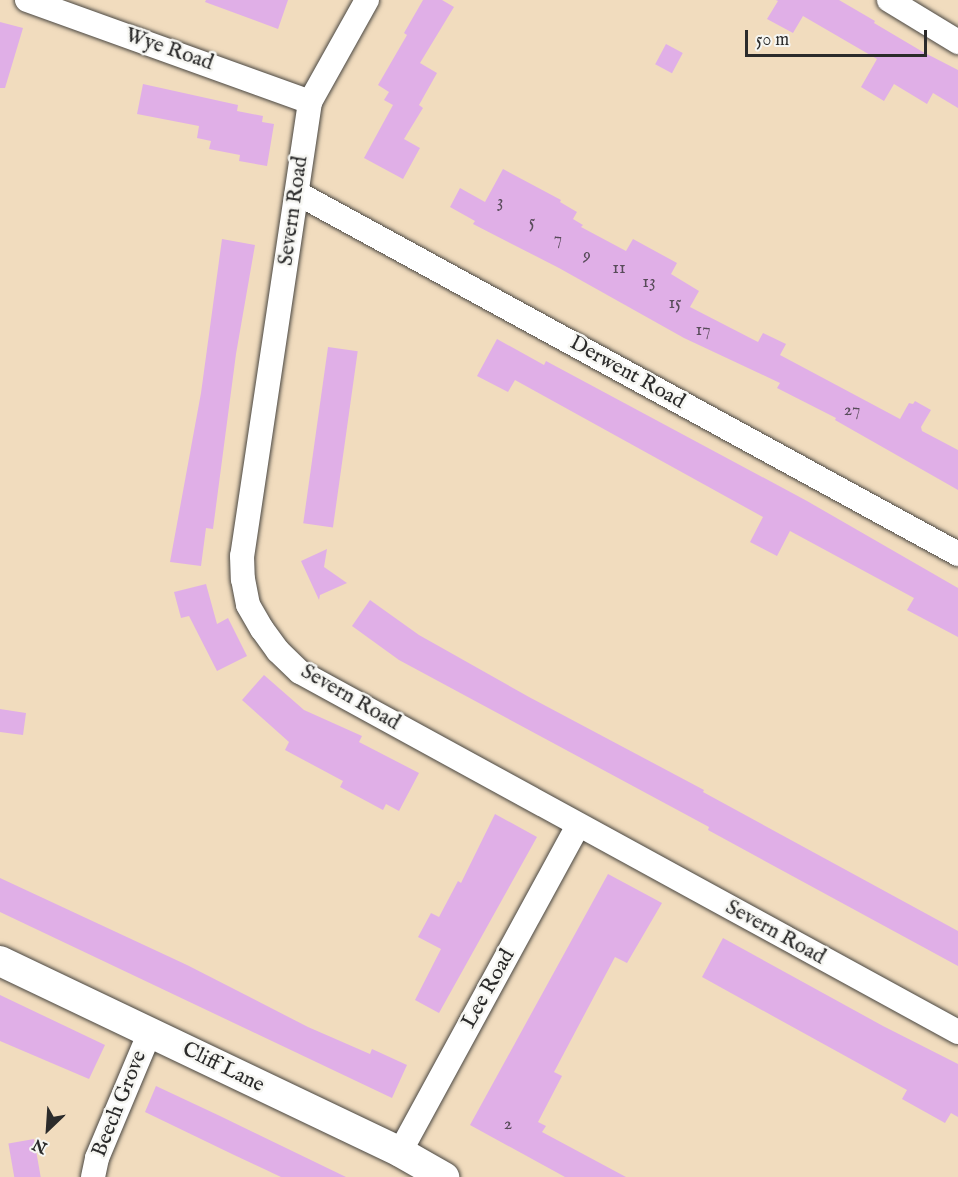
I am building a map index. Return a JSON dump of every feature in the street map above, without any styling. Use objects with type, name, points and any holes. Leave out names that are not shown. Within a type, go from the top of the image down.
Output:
[{"type":"street","name":"Wye Road","points":[[27,0],[310,102]]},
{"type":"street","name":"Severn Road","points":[[367,0],[310,102],[243,556],[243,579],[248,605],[278,651],[300,672],[958,1032]]},
{"type":"street","points":[[889,0],[958,42]]},
{"type":"street","name":"Derwent Road","points":[[297,193],[958,554]]},
{"type":"street","name":"Lee Road","points":[[400,1152],[578,826]]},
{"type":"street","name":"Cliff Lane","points":[[0,962],[400,1152],[444,1177]]},
{"type":"street","name":"Beech Grove","points":[[93,1177],[97,1158],[150,1032]]},
{"type":"building","points":[[206,0],[288,0],[278,29],[205,2]]},
{"type":"building","points":[[423,0],[442,0],[454,7],[420,63],[437,73],[419,105],[423,108],[404,139],[420,148],[403,179],[364,158],[393,105],[384,100],[389,92],[378,85],[407,35],[404,33]]},
{"type":"building","points":[[776,0],[839,0],[923,52],[958,70],[958,108],[933,93],[927,104],[894,84],[884,101],[861,87],[877,59],[803,16],[793,33],[767,19],[778,1]]},
{"type":"building","points":[[0,22],[23,28],[5,88],[0,88]]},
{"type":"building","points":[[666,44],[683,53],[672,73],[655,64]]},
{"type":"building","points":[[143,84],[238,105],[237,111],[263,116],[262,122],[274,124],[267,166],[239,161],[240,155],[209,149],[211,141],[197,138],[199,126],[137,114]]},
{"type":"building","points":[[503,169],[561,200],[560,202],[577,212],[573,219],[583,225],[581,227],[626,251],[633,239],[677,263],[671,274],[699,291],[690,307],[758,342],[763,333],[786,344],[780,355],[900,419],[909,403],[913,404],[915,401],[931,410],[921,427],[922,431],[958,450],[958,490],[835,420],[836,418],[777,388],[780,383],[684,338],[559,268],[473,224],[475,221],[450,207],[460,188],[485,202]]},
{"type":"building","points":[[222,239],[255,245],[236,354],[213,529],[206,528],[201,566],[170,562],[201,393]]},
{"type":"building","points":[[497,339],[544,365],[546,361],[807,501],[958,588],[958,637],[907,610],[914,598],[790,531],[777,556],[750,542],[763,517],[515,380],[508,392],[477,376]]},
{"type":"building","points":[[328,347],[358,351],[333,527],[303,523]]},
{"type":"building","points":[[327,549],[324,567],[347,583],[320,595],[319,600],[301,561]]},
{"type":"building","points":[[206,584],[217,624],[228,618],[247,656],[217,671],[189,616],[181,618],[174,592]]},
{"type":"building","points":[[370,600],[419,635],[529,697],[704,790],[703,792],[958,931],[958,966],[708,830],[709,827],[399,660],[352,626]]},
{"type":"building","points":[[264,675],[304,710],[362,736],[359,742],[419,773],[399,811],[386,804],[383,810],[340,787],[343,781],[285,750],[289,742],[242,700]]},
{"type":"building","points":[[0,709],[26,713],[23,735],[0,732]]},
{"type":"building","points":[[495,814],[537,837],[439,1013],[415,1000],[441,949],[418,937],[431,913],[439,917],[458,881],[461,883]]},
{"type":"building","points":[[608,874],[662,903],[627,963],[615,957],[554,1072],[562,1076],[538,1122],[546,1126],[542,1132],[626,1177],[565,1177],[470,1125]]},
{"type":"building","points":[[0,878],[187,965],[308,1027],[370,1054],[372,1049],[407,1065],[392,1098],[0,912]]},
{"type":"building","points":[[723,938],[883,1026],[958,1064],[958,1117],[951,1113],[945,1123],[902,1099],[907,1090],[702,977]]},
{"type":"building","points":[[0,995],[105,1045],[89,1079],[0,1041]]},
{"type":"building","points":[[156,1086],[346,1177],[281,1177],[232,1154],[145,1112]]},
{"type":"building","points":[[34,1139],[41,1177],[14,1177],[8,1144]]}]
